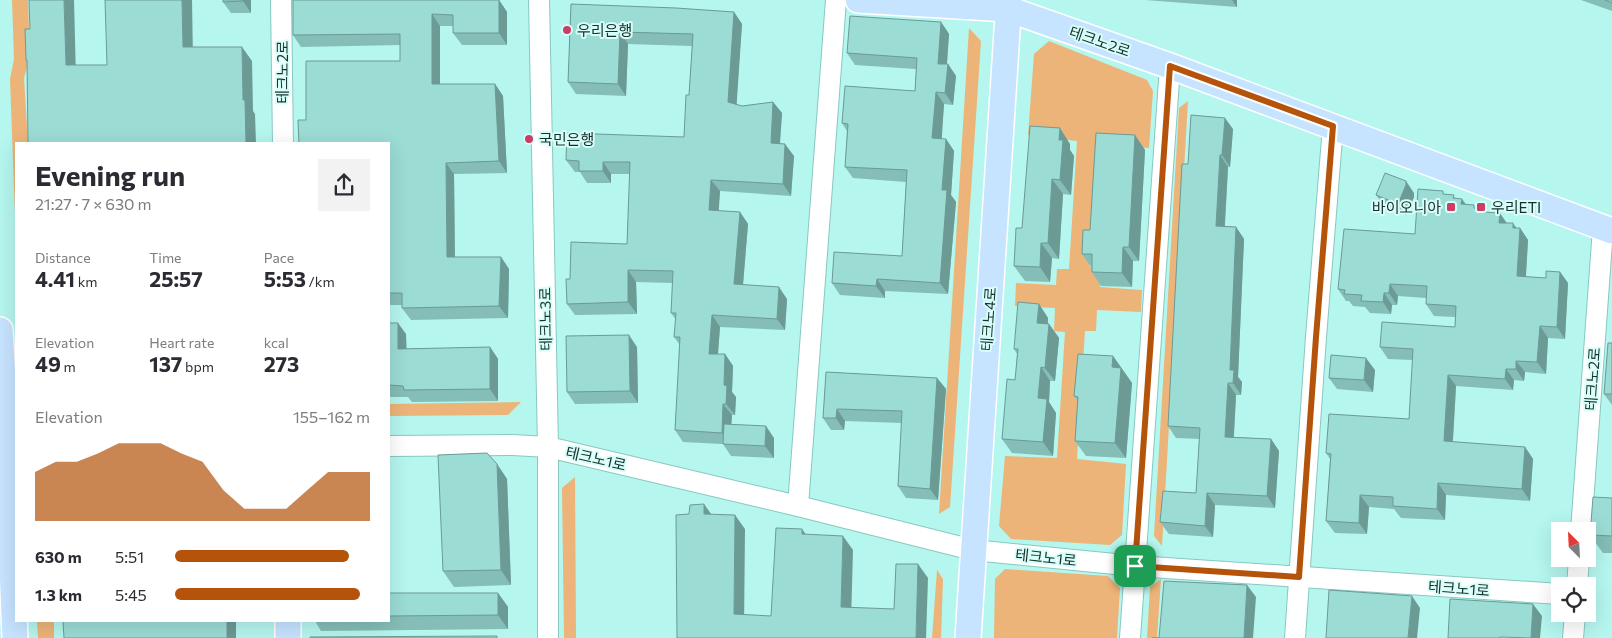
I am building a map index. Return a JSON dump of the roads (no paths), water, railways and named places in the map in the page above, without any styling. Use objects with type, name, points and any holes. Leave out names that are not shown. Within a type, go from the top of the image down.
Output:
[{"type":"main road","name":"테크노2로","points":[[858,0],[1009,5],[1608,229]]},
{"type":"main road","name":"테크노4로","points":[[968,638],[1009,5]]},
{"type":"main road","points":[[0,330],[8,445],[15,638]]},
{"type":"main road","points":[[288,622],[288,638]]},
{"type":"street","name":"테크노2로","points":[[281,0],[283,142]]},
{"type":"street","name":"테크노3로","points":[[539,0],[548,447],[548,638]]},
{"type":"street","points":[[798,506],[836,0]]},
{"type":"street","points":[[1130,638],[1170,66]]},
{"type":"street","points":[[1295,638],[1333,126]]},
{"type":"street","name":"테크노2로","points":[[1582,522],[1608,229]]},
{"type":"street","name":"테크노1로","points":[[390,446],[513,445],[548,447],[798,506],[973,550],[1135,566],[1551,593]]},
{"type":"street","points":[[1574,638],[1575,622]]},
{"type":"place","name":"우리은행","points":[[567,30]]},
{"type":"place","name":"국민은행","points":[[529,139]]},
{"type":"place","name":"바이오니아","points":[[1451,207]]},
{"type":"place","name":"우리ETI","points":[[1481,207]]}]
